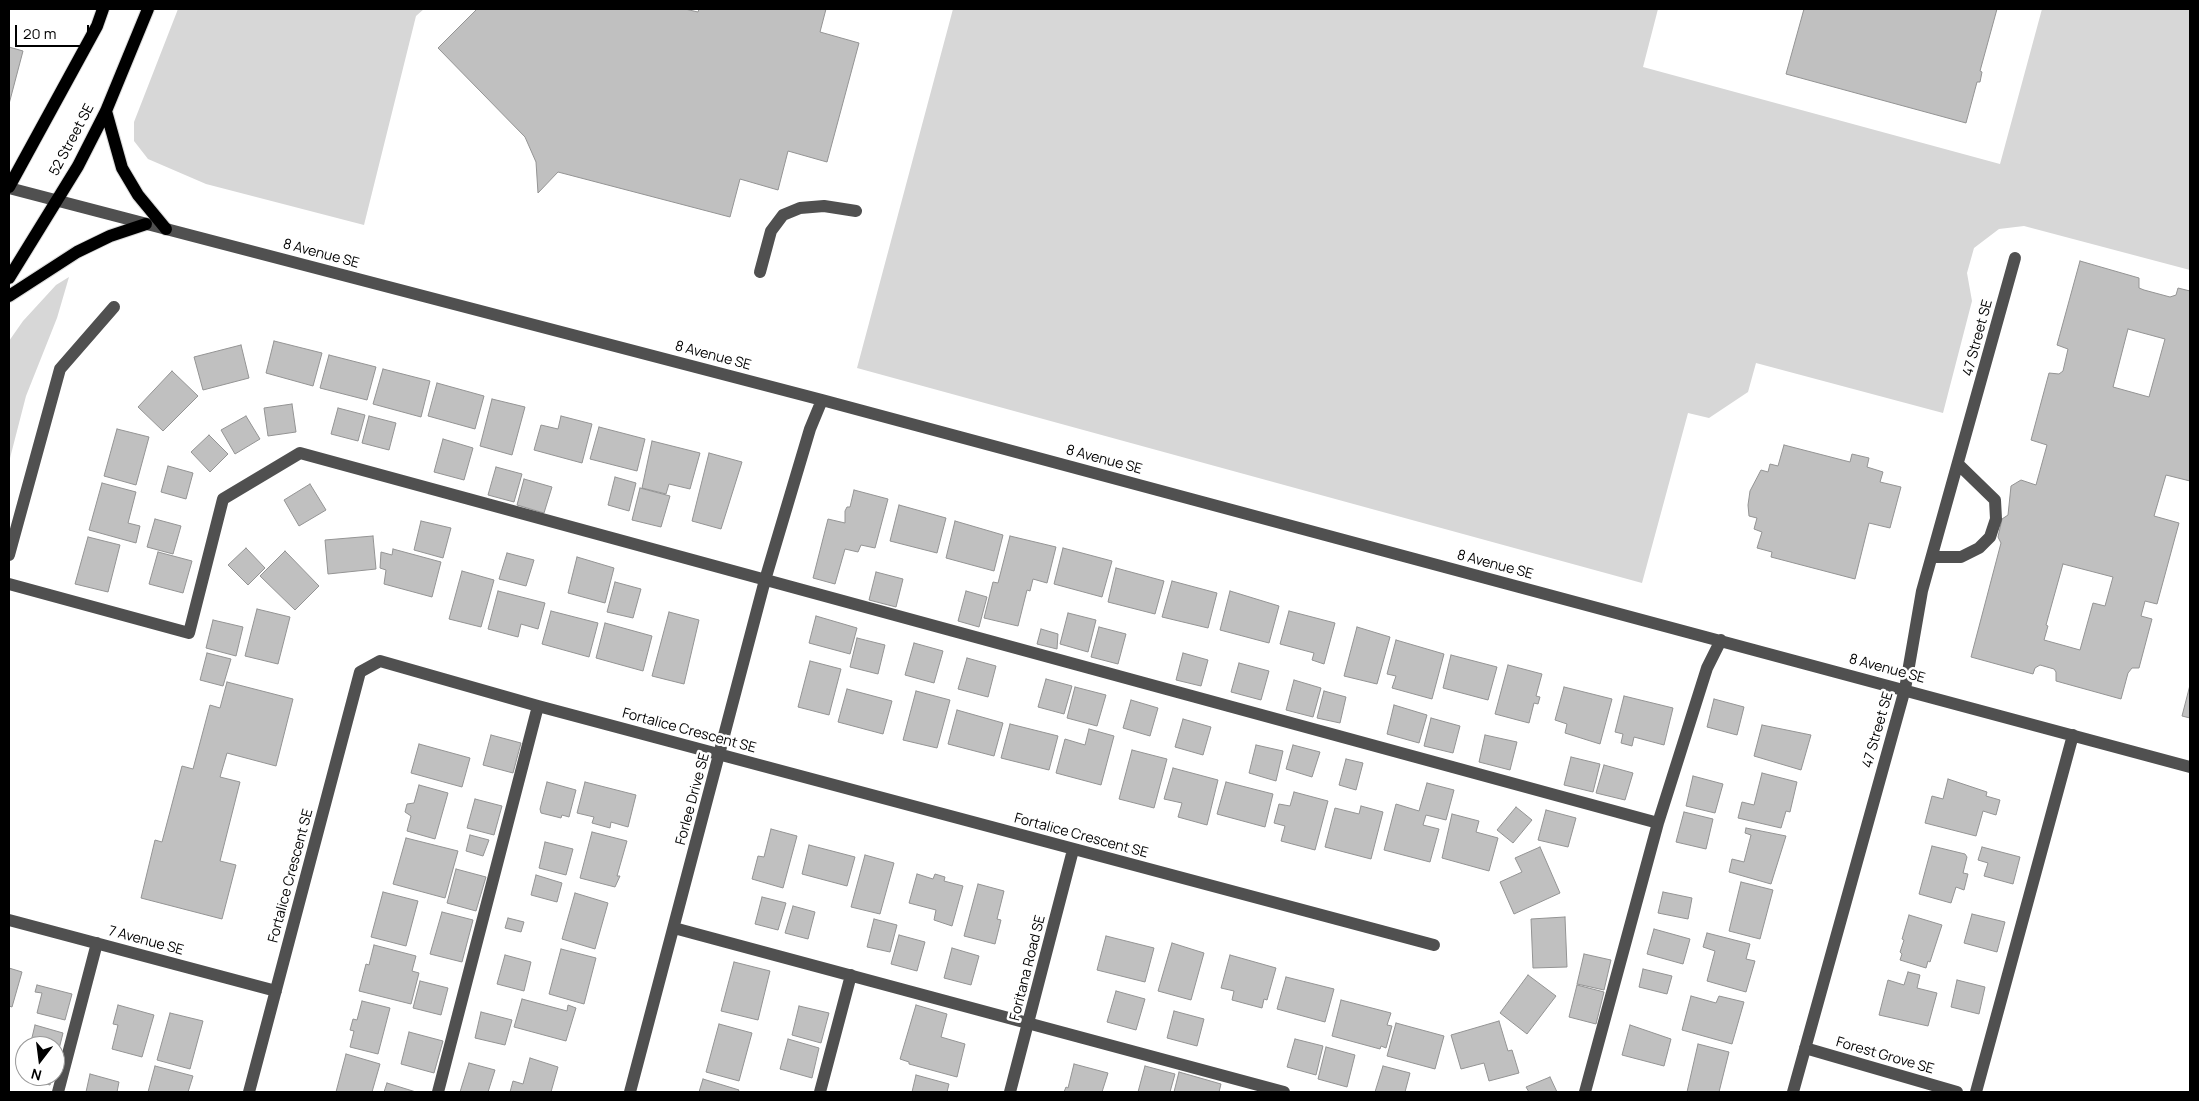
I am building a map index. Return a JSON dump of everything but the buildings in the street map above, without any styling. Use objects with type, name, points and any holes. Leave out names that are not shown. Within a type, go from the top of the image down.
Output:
[{"type":"main road","points":[[9,187],[97,26],[103,9]]},
{"type":"main road","name":"52 Street SE","points":[[9,278],[78,166],[106,111],[148,9]]},
{"type":"main road","points":[[106,111],[122,168],[138,195],[166,229]]},
{"type":"main road","points":[[9,296],[77,252],[110,236],[146,224]]},
{"type":"street","name":"8 Avenue SE","points":[[9,187],[822,400],[2190,767]]},
{"type":"street","points":[[760,272],[771,231],[784,215],[800,208],[824,206],[856,211]]},
{"type":"street","name":"47 Street SE","points":[[1793,1092],[1905,689],[1922,591],[2015,258]]},
{"type":"street","points":[[9,554],[60,369],[114,307]]},
{"type":"street","name":"Forlee Drive SE","points":[[630,1092],[721,754],[765,580],[810,429],[822,400]]},
{"type":"street","points":[[9,584],[189,633],[223,499],[300,453],[1658,823]]},
{"type":"street","points":[[1932,557],[1961,557],[1980,548],[1990,537],[1996,519],[1995,500],[1958,464]]},
{"type":"street","points":[[1585,1092],[1658,823],[1707,668],[1720,640]]},
{"type":"street","name":"Fortalice Crescent SE","points":[[250,1092],[360,672],[380,661],[538,706],[1434,945]]},
{"type":"street","points":[[438,1092],[538,706]]},
{"type":"street","points":[[1976,1092],[2073,735]]},
{"type":"street","name":"Foritana Road SE","points":[[1010,1092],[1030,1024],[1073,850]]},
{"type":"street","name":"7 Avenue SE","points":[[9,920],[276,991]]},
{"type":"street","points":[[674,928],[1284,1092]]},
{"type":"street","points":[[58,1092],[97,943]]},
{"type":"street","points":[[820,1092],[851,975]]},
{"type":"street","name":"Forest Grove SE","points":[[1805,1048],[1957,1092]]},
{"type":"shaded area","points":[[178,9],[424,9],[416,16],[364,225],[206,184],[148,159],[134,141],[134,122]]},
{"type":"shaded area","points":[[953,9],[1658,9],[1643,67],[2000,164],[2042,9],[2190,9],[2190,270],[2024,226],[1999,229],[1974,248],[1967,273],[1972,301],[1943,413],[1756,363],[1748,392],[1709,418],[1688,413],[1642,583],[857,368]]},
{"type":"shaded area","points":[[69,277],[57,318],[26,396],[9,462],[9,341],[23,321],[56,285]]}]
